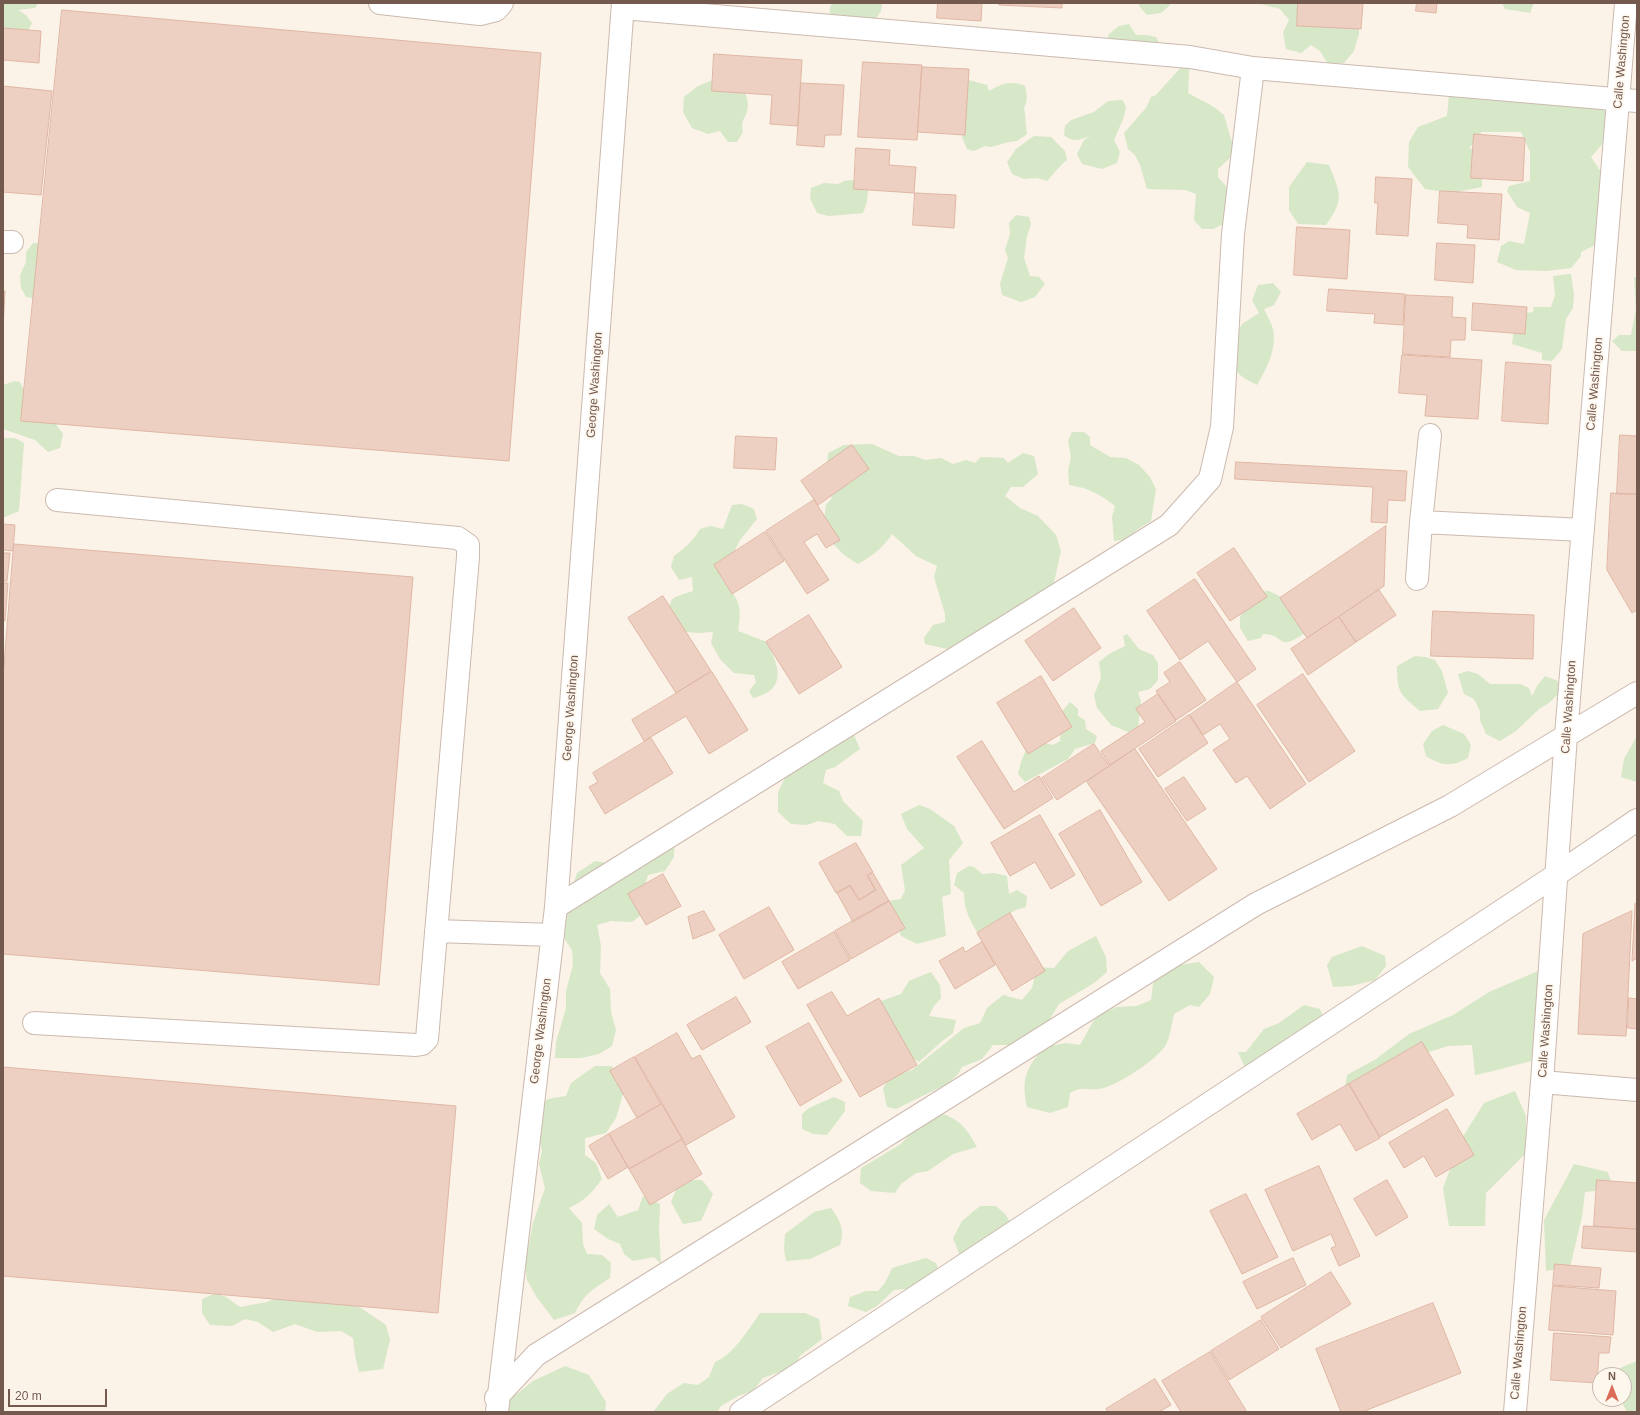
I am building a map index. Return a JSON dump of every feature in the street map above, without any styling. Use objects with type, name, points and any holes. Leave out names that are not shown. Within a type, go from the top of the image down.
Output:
[{"type":"street","points":[[380,3],[480,14],[496,10],[502,3]]},
{"type":"street","name":"Calle Washington","points":[[1515,1406],[1542,1082],[1566,735],[1583,530],[1628,100],[1626,3]]},
{"type":"street","points":[[623,5],[1190,57],[1253,68],[1628,100]]},
{"type":"street","name":"George Washington","points":[[498,1404],[556,907],[623,5]]},
{"type":"street","points":[[556,907],[1169,525],[1210,479],[1222,427],[1233,234],[1253,68]]},
{"type":"street","points":[[1417,580],[1430,435]]},
{"type":"street","points":[[34,1023],[422,1044],[427,1039],[468,545],[458,538],[57,500]]},
{"type":"street","points":[[1421,522],[1583,530]]},
{"type":"street","points":[[482,1412],[498,1404],[536,1355],[1249,909],[1450,806],[1637,693]]},
{"type":"street","points":[[741,1412],[1556,875],[1637,820]]},
{"type":"street","points":[[436,931],[553,935]]},
{"type":"street","points":[[1542,1082],[1637,1090]]},
{"type":"street","points":[[1497,1412],[1515,1406]]},
{"type":"green space","points":[[3,3],[38,3],[35,8],[18,10],[26,15],[32,23],[28,31],[3,37]]},
{"type":"green space","points":[[832,3],[882,3],[881,11],[875,20],[829,22]]},
{"type":"green space","points":[[1139,3],[1170,3],[1170,5],[1161,13],[1147,15],[1139,6]]},
{"type":"green space","points":[[1257,3],[1359,3],[1359,34],[1354,51],[1344,63],[1328,64],[1320,51],[1311,45],[1301,53],[1286,49],[1283,32],[1289,20],[1280,9]]},
{"type":"green space","points":[[1502,3],[1534,3],[1530,13],[1505,9]]},
{"type":"green space","points":[[1129,24],[1136,35],[1156,37],[1160,45],[1109,43],[1108,35],[1119,26]]},
{"type":"green space","points":[[1190,57],[1188,93],[1214,107],[1224,115],[1233,146],[1231,157],[1218,169],[1218,177],[1232,193],[1230,221],[1213,229],[1202,229],[1194,220],[1196,194],[1185,190],[1147,189],[1140,165],[1135,155],[1128,149],[1124,133],[1146,108],[1151,97],[1156,95]]},
{"type":"green space","points":[[1506,78],[1535,83],[1580,86],[1595,95],[1610,119],[1606,140],[1591,157],[1605,178],[1599,243],[1581,252],[1581,256],[1571,268],[1546,271],[1516,270],[1497,262],[1501,246],[1509,241],[1524,244],[1530,213],[1517,207],[1507,191],[1509,186],[1530,181],[1530,152],[1521,132],[1481,132],[1480,140],[1469,147],[1479,155],[1482,170],[1482,187],[1451,193],[1425,189],[1408,167],[1409,142],[1418,127],[1447,116],[1449,95],[1494,88]]},
{"type":"green space","points":[[713,80],[740,84],[744,90],[748,107],[743,122],[743,132],[737,142],[728,142],[720,131],[708,134],[692,128],[683,112],[684,97],[698,86]]},
{"type":"green space","points":[[969,80],[987,85],[989,91],[998,86],[1011,83],[1025,86],[1027,97],[1024,108],[1027,134],[1017,141],[991,147],[985,146],[974,151],[967,149],[962,137],[963,121],[955,81]]},
{"type":"green space","points":[[1122,100],[1126,106],[1124,117],[1114,140],[1120,152],[1117,163],[1102,169],[1082,164],[1077,154],[1084,140],[1090,136],[1080,140],[1068,138],[1064,135],[1065,126],[1071,120],[1094,112],[1108,101]]},
{"type":"green space","points":[[1034,136],[1051,137],[1065,151],[1067,160],[1047,181],[1037,178],[1024,179],[1012,174],[1007,162],[1016,149]]},
{"type":"green space","points":[[1307,162],[1329,165],[1338,189],[1339,196],[1336,209],[1326,225],[1298,224],[1289,210],[1289,187]]},
{"type":"green space","points":[[853,180],[860,183],[868,191],[867,202],[863,213],[829,216],[817,213],[810,198],[811,188],[824,183],[838,184],[844,181]]},
{"type":"green space","points":[[1016,215],[1029,217],[1031,224],[1027,236],[1024,258],[1030,276],[1039,277],[1045,284],[1035,297],[1021,302],[1002,295],[1000,284],[1008,258],[1005,250],[1010,234],[1009,223]]},
{"type":"green space","points":[[33,243],[39,243],[41,299],[26,297],[21,288],[20,275],[26,262],[26,252]]},
{"type":"green space","points":[[1571,274],[1574,295],[1573,308],[1566,319],[1562,349],[1552,361],[1542,360],[1542,353],[1512,344],[1515,322],[1520,314],[1533,312],[1534,307],[1551,307],[1555,295],[1553,276]]},
{"type":"green space","points":[[1634,277],[1637,277],[1637,351],[1622,351],[1612,341],[1619,335],[1631,335],[1636,309]]},
{"type":"green space","points":[[1273,283],[1281,292],[1274,305],[1264,309],[1273,329],[1274,344],[1268,365],[1257,385],[1244,378],[1229,366],[1228,351],[1242,324],[1259,313],[1252,300],[1258,285]]},
{"type":"green space","points":[[15,381],[20,382],[26,395],[56,424],[63,434],[60,448],[48,452],[35,440],[3,429],[3,385]]},
{"type":"green space","points":[[1072,432],[1084,432],[1090,437],[1090,445],[1110,457],[1126,458],[1139,465],[1150,477],[1156,489],[1151,521],[1138,529],[1127,539],[1114,541],[1112,517],[1115,506],[1094,492],[1069,485],[1068,471],[1071,457],[1068,441]]},
{"type":"green space","points":[[3,438],[15,438],[24,443],[19,511],[3,518]]},
{"type":"green space","points":[[872,444],[899,456],[914,456],[925,460],[941,458],[953,464],[966,460],[975,463],[981,457],[1004,458],[1008,463],[1023,453],[1034,456],[1038,474],[1023,487],[1011,487],[1005,496],[1020,508],[1038,516],[1056,535],[1061,551],[1054,582],[1038,603],[964,644],[947,649],[925,644],[924,638],[933,625],[945,622],[945,614],[934,577],[937,566],[916,556],[892,534],[877,551],[858,564],[844,555],[822,532],[826,505],[832,498],[826,486],[828,453],[844,445]]},
{"type":"green space","points":[[742,504],[754,509],[757,519],[740,540],[735,550],[739,558],[726,577],[721,578],[732,591],[738,602],[740,614],[738,631],[767,642],[775,660],[778,676],[772,689],[753,698],[749,691],[756,682],[754,675],[734,673],[720,659],[711,643],[713,632],[698,633],[678,631],[669,621],[672,599],[679,595],[693,591],[692,577],[679,580],[671,567],[674,556],[695,537],[700,529],[711,526],[723,529],[732,505]]},
{"type":"green space","points":[[1269,591],[1288,603],[1305,633],[1289,642],[1263,634],[1261,638],[1248,641],[1240,628],[1240,617],[1256,592]]},
{"type":"green space","points":[[1127,634],[1139,649],[1153,655],[1158,663],[1158,680],[1150,689],[1138,692],[1141,702],[1138,728],[1128,732],[1111,725],[1097,708],[1094,695],[1101,678],[1099,662],[1109,654],[1125,646],[1123,636]]},
{"type":"green space","points":[[1415,656],[1435,660],[1442,671],[1448,693],[1438,709],[1420,711],[1408,701],[1399,688],[1397,666]]},
{"type":"green space","points":[[1468,671],[1478,674],[1490,684],[1520,684],[1529,688],[1532,696],[1537,686],[1545,676],[1558,681],[1560,692],[1549,703],[1539,709],[1516,731],[1500,741],[1486,734],[1480,720],[1480,711],[1474,699],[1464,694],[1458,674]]},
{"type":"green space","points":[[1070,702],[1078,709],[1078,716],[1085,720],[1086,729],[1097,736],[1095,743],[1075,749],[1068,759],[1025,782],[1018,774],[1029,743],[1038,741],[1053,745],[1060,741],[1060,714]]},
{"type":"green space","points":[[1443,725],[1464,734],[1471,745],[1468,758],[1457,763],[1447,764],[1437,762],[1426,756],[1423,744],[1432,731]]},
{"type":"green space","points":[[843,734],[854,735],[860,749],[835,767],[826,770],[823,783],[839,791],[843,801],[863,821],[861,836],[847,836],[835,824],[818,821],[807,825],[791,824],[778,812],[778,792],[786,776]]},
{"type":"green space","points":[[1637,736],[1637,782],[1621,777],[1624,759]]},
{"type":"green space","points":[[919,805],[930,809],[954,826],[963,843],[949,860],[951,894],[942,897],[946,936],[917,944],[901,936],[889,901],[901,899],[905,890],[901,865],[924,848],[907,829],[901,814]]},
{"type":"green space","points":[[675,837],[674,857],[665,871],[648,875],[643,893],[645,912],[632,922],[611,921],[597,925],[601,946],[600,973],[610,989],[611,1012],[616,1030],[612,1046],[599,1054],[581,1058],[555,1058],[556,1042],[566,1008],[566,991],[573,965],[572,950],[564,938],[569,898],[577,873],[595,861],[619,865]]},
{"type":"green space","points":[[969,866],[974,867],[982,874],[994,873],[1007,876],[1009,894],[1017,890],[1027,896],[1026,907],[1016,910],[977,932],[965,904],[964,893],[954,885],[957,873]]},
{"type":"green space","points":[[1096,936],[1106,957],[1107,972],[1094,983],[1059,1004],[1045,1027],[1019,1045],[993,1045],[982,1059],[962,1067],[958,1074],[947,1084],[896,1109],[887,1107],[883,1088],[890,1077],[912,1070],[964,1028],[980,1023],[987,1008],[1003,995],[1022,1000],[1032,988],[1037,967],[1054,968],[1068,951]]},
{"type":"green space","points":[[1362,946],[1385,956],[1386,966],[1375,980],[1351,986],[1333,987],[1327,965],[1332,957]]},
{"type":"green space","points":[[1199,962],[1214,977],[1210,994],[1199,1007],[1190,1005],[1174,1014],[1167,1043],[1153,1059],[1135,1072],[1107,1087],[1099,1089],[1078,1089],[1070,1093],[1068,1107],[1050,1113],[1027,1107],[1025,1097],[1026,1074],[1044,1047],[1066,1043],[1080,1045],[1094,1020],[1105,1012],[1117,1007],[1137,1006],[1151,1000],[1153,984],[1161,971],[1179,965]]},
{"type":"green space","points":[[1538,971],[1545,992],[1539,1059],[1475,1075],[1472,1045],[1448,1046],[1400,1061],[1375,1086],[1345,1088],[1347,1075],[1376,1059],[1409,1034],[1453,1015],[1489,992]]},
{"type":"green space","points":[[931,972],[940,985],[941,998],[934,1006],[929,1016],[956,1020],[953,1033],[919,1062],[912,1058],[877,1011],[881,1001],[901,994],[909,981]]},
{"type":"green space","points":[[1304,1005],[1320,1009],[1327,1026],[1249,1077],[1238,1052],[1246,1052],[1264,1029],[1279,1023]]},
{"type":"green space","points":[[595,1066],[612,1066],[623,1094],[616,1118],[606,1133],[585,1138],[585,1155],[596,1163],[602,1179],[587,1196],[569,1208],[582,1223],[583,1244],[587,1254],[602,1255],[611,1263],[610,1278],[586,1296],[578,1306],[575,1313],[554,1320],[536,1296],[527,1280],[525,1264],[533,1223],[545,1188],[539,1164],[542,1151],[539,1137],[539,1106],[548,1099],[566,1096],[571,1083]]},
{"type":"green space","points":[[1515,1091],[1526,1116],[1526,1153],[1486,1193],[1485,1226],[1449,1226],[1443,1188],[1462,1138],[1484,1103]]},
{"type":"green space","points":[[834,1097],[845,1102],[845,1111],[827,1135],[813,1134],[802,1129],[802,1114],[809,1108]]},
{"type":"green space","points":[[940,1113],[963,1126],[977,1147],[953,1154],[928,1171],[916,1173],[901,1184],[895,1193],[871,1191],[860,1183],[861,1168],[901,1144],[924,1119]]},
{"type":"green space","points":[[1574,1164],[1608,1172],[1613,1189],[1585,1192],[1582,1217],[1570,1267],[1546,1271],[1544,1220]]},
{"type":"green space","points":[[689,1180],[702,1180],[713,1194],[701,1221],[683,1224],[671,1202],[677,1187]]},
{"type":"green space","points":[[643,1196],[660,1204],[659,1231],[661,1264],[654,1257],[633,1261],[624,1254],[620,1244],[608,1239],[594,1229],[597,1215],[609,1204],[618,1217],[638,1210]]},
{"type":"green space","points":[[980,1206],[996,1206],[1006,1215],[1013,1227],[960,1256],[953,1238],[962,1221]]},
{"type":"green space","points":[[831,1208],[841,1225],[842,1235],[840,1245],[810,1259],[786,1261],[784,1249],[785,1234],[814,1212]]},
{"type":"green space","points":[[926,1258],[936,1263],[940,1274],[919,1288],[894,1290],[877,1306],[866,1312],[848,1306],[850,1297],[866,1291],[878,1291],[885,1283],[892,1268]]},
{"type":"green space","points":[[216,1293],[226,1297],[240,1307],[267,1302],[281,1296],[338,1301],[361,1308],[386,1325],[390,1340],[383,1369],[359,1372],[353,1338],[341,1331],[317,1332],[295,1324],[273,1332],[258,1322],[245,1319],[232,1326],[210,1325],[202,1313],[202,1299]]},
{"type":"green space","points":[[760,1313],[805,1313],[819,1319],[822,1339],[800,1356],[794,1367],[763,1378],[753,1391],[738,1396],[721,1406],[717,1412],[653,1412],[667,1394],[684,1383],[698,1385],[709,1377],[715,1362],[722,1359],[734,1348],[746,1334]]},
{"type":"green space","points":[[1637,1361],[1637,1412],[1627,1412],[1624,1407],[1632,1407],[1632,1367],[1622,1367]]},
{"type":"green space","points":[[565,1366],[589,1375],[606,1402],[605,1412],[504,1412],[505,1398],[517,1394],[533,1381]]},
{"type":"building","points":[[938,3],[982,3],[981,21],[937,18]]},
{"type":"building","points":[[999,3],[1062,3],[1062,8],[999,5]]},
{"type":"building","points":[[1298,3],[1363,3],[1361,29],[1297,26]]},
{"type":"building","points":[[1417,3],[1437,3],[1436,13],[1416,11]]},
{"type":"building","points":[[62,10],[541,53],[509,461],[21,421]]},
{"type":"building","points":[[3,28],[41,31],[39,63],[3,60]]},
{"type":"building","points":[[714,54],[802,60],[798,126],[770,124],[772,95],[712,91]]},
{"type":"building","points":[[863,62],[922,65],[917,140],[858,137]]},
{"type":"building","points":[[922,67],[969,69],[965,135],[918,132]]},
{"type":"building","points":[[801,83],[844,85],[841,135],[825,135],[824,147],[797,145]]},
{"type":"building","points":[[3,86],[52,91],[41,195],[3,192]]},
{"type":"building","points":[[1474,134],[1525,138],[1523,181],[1471,178]]},
{"type":"building","points":[[856,148],[890,150],[889,165],[916,167],[914,193],[854,189]]},
{"type":"building","points":[[1376,177],[1412,179],[1408,236],[1376,234],[1378,203],[1375,203]]},
{"type":"building","points":[[1440,191],[1502,194],[1499,240],[1467,238],[1468,225],[1438,223]]},
{"type":"building","points":[[915,193],[956,195],[954,228],[913,225]]},
{"type":"building","points":[[1297,227],[1350,230],[1347,279],[1294,275]]},
{"type":"building","points":[[1437,243],[1475,245],[1473,283],[1435,280]]},
{"type":"building","points":[[1329,289],[1405,294],[1403,325],[1374,323],[1375,314],[1327,311]]},
{"type":"building","points":[[3,291],[5,291],[3,329]]},
{"type":"building","points":[[1406,295],[1453,297],[1452,317],[1466,318],[1465,340],[1451,340],[1450,357],[1403,354]]},
{"type":"building","points":[[1473,303],[1527,307],[1525,334],[1472,330]]},
{"type":"building","points":[[1402,355],[1482,360],[1478,419],[1425,416],[1427,395],[1399,393]]},
{"type":"building","points":[[1506,362],[1551,365],[1548,424],[1502,421]]},
{"type":"building","points":[[1620,435],[1637,436],[1637,494],[1617,494]]},
{"type":"building","points":[[736,436],[777,438],[775,470],[734,468]]},
{"type":"building","points":[[852,445],[869,469],[818,505],[801,481]]},
{"type":"building","points":[[1236,462],[1407,471],[1405,501],[1388,500],[1387,523],[1371,522],[1373,487],[1235,479]]},
{"type":"building","points":[[1611,493],[1637,494],[1637,610],[1632,613],[1607,570]]},
{"type":"building","points":[[814,500],[840,540],[826,548],[817,534],[804,542],[829,580],[807,594],[766,531]]},
{"type":"building","points":[[3,524],[15,525],[13,551],[3,550]]},
{"type":"building","points":[[1386,526],[1384,586],[1307,638],[1280,598]]},
{"type":"building","points":[[765,532],[784,561],[732,594],[714,565]]},
{"type":"building","points":[[14,544],[413,577],[379,985],[3,954],[3,678]]},
{"type":"building","points":[[1234,548],[1267,597],[1230,621],[1197,573]]},
{"type":"building","points":[[3,553],[10,553],[7,581],[3,581]]},
{"type":"building","points":[[1195,579],[1256,669],[1237,682],[1208,641],[1180,660],[1147,611]]},
{"type":"building","points":[[3,583],[8,583],[5,621],[3,621]]},
{"type":"building","points":[[1379,590],[1396,615],[1356,642],[1339,617]]},
{"type":"building","points":[[663,596],[711,671],[676,693],[628,618]]},
{"type":"building","points":[[1074,608],[1101,648],[1053,681],[1025,641]]},
{"type":"building","points":[[1433,611],[1534,615],[1533,659],[1431,656]]},
{"type":"building","points":[[809,615],[842,667],[799,694],[766,642]]},
{"type":"building","points":[[1339,617],[1356,642],[1308,675],[1291,649]]},
{"type":"building","points":[[1180,662],[1206,700],[1176,720],[1156,691],[1170,682],[1164,673]]},
{"type":"building","points":[[712,672],[748,730],[709,754],[686,716],[644,741],[632,720]]},
{"type":"building","points":[[1303,674],[1355,751],[1309,782],[1257,705]]},
{"type":"building","points":[[1041,676],[1072,727],[1028,754],[997,703]]},
{"type":"building","points":[[1237,682],[1306,784],[1270,809],[1247,776],[1236,783],[1213,750],[1230,739],[1220,724],[1203,735],[1190,715]]},
{"type":"building","points":[[1158,694],[1176,721],[1110,765],[1101,751],[1145,722],[1136,709]]},
{"type":"building","points":[[1189,715],[1208,743],[1158,777],[1139,749]]},
{"type":"building","points":[[651,738],[673,773],[605,814],[589,787],[598,782],[593,773]]},
{"type":"building","points":[[982,741],[1014,792],[1039,776],[1053,798],[1004,829],[957,757]]},
{"type":"building","points":[[1094,744],[1109,766],[1057,800],[1042,778]]},
{"type":"building","points":[[1135,749],[1217,869],[1169,901],[1087,782]]},
{"type":"building","points":[[1184,777],[1206,809],[1187,821],[1165,789]]},
{"type":"building","points":[[1100,810],[1142,882],[1101,906],[1059,834]]},
{"type":"building","points":[[1040,815],[1075,875],[1051,889],[1035,862],[1010,876],[991,843]]},
{"type":"building","points":[[856,843],[873,872],[867,875],[875,890],[859,900],[850,885],[836,893],[819,863]]},
{"type":"building","points":[[873,873],[889,901],[853,922],[837,893],[850,886],[859,900],[876,890],[868,876]]},
{"type":"building","points":[[663,874],[681,906],[646,925],[628,894]]},
{"type":"building","points":[[889,901],[905,928],[851,959],[835,931]]},
{"type":"building","points":[[1637,903],[1637,958],[1632,961],[1635,904]]},
{"type":"building","points":[[769,907],[794,950],[744,979],[719,935]]},
{"type":"building","points":[[704,911],[715,930],[693,939],[688,917]]},
{"type":"building","points":[[1632,911],[1626,1036],[1578,1034],[1583,934]]},
{"type":"building","points":[[1010,913],[1045,971],[1012,991],[977,933]]},
{"type":"building","points":[[834,932],[850,960],[798,989],[782,962]]},
{"type":"building","points":[[982,942],[995,965],[955,989],[939,961],[963,947],[965,952]]},
{"type":"building","points":[[832,992],[847,1016],[879,998],[917,1065],[860,1097],[807,1005]]},
{"type":"building","points":[[736,997],[751,1022],[702,1050],[687,1025]]},
{"type":"building","points":[[1629,998],[1637,999],[1637,1029],[1628,1028]]},
{"type":"building","points":[[809,1023],[842,1081],[800,1106],[766,1047]]},
{"type":"building","points":[[677,1033],[692,1059],[700,1055],[735,1117],[686,1145],[635,1057]]},
{"type":"building","points":[[1422,1042],[1454,1095],[1380,1137],[1349,1084]]},
{"type":"building","points":[[634,1057],[661,1104],[637,1118],[610,1071]]},
{"type":"building","points":[[3,1067],[456,1106],[438,1313],[3,1276]]},
{"type":"building","points":[[1349,1084],[1380,1138],[1356,1151],[1340,1124],[1312,1140],[1297,1114]]},
{"type":"building","points":[[662,1104],[682,1139],[629,1169],[609,1134]]},
{"type":"building","points":[[1447,1109],[1474,1155],[1436,1177],[1424,1156],[1404,1168],[1389,1143]]},
{"type":"building","points":[[609,1134],[628,1167],[608,1179],[589,1146]]},
{"type":"building","points":[[682,1140],[702,1174],[650,1205],[629,1169]]},
{"type":"building","points":[[1319,1166],[1360,1256],[1339,1266],[1331,1248],[1336,1246],[1331,1234],[1293,1251],[1265,1190]]},
{"type":"building","points":[[1387,1180],[1408,1217],[1376,1236],[1354,1199]]},
{"type":"building","points":[[1597,1180],[1637,1183],[1637,1229],[1594,1226]]},
{"type":"building","points":[[1246,1194],[1278,1257],[1242,1274],[1210,1211]]},
{"type":"building","points":[[1584,1226],[1637,1229],[1637,1252],[1582,1248]]},
{"type":"building","points":[[1293,1258],[1306,1285],[1257,1309],[1243,1282]]},
{"type":"building","points":[[1555,1264],[1601,1268],[1599,1288],[1553,1285]]},
{"type":"building","points":[[1331,1272],[1351,1304],[1281,1348],[1261,1317]]},
{"type":"building","points":[[1553,1286],[1616,1291],[1613,1335],[1549,1330]]},
{"type":"building","points":[[1433,1303],[1461,1373],[1362,1412],[1341,1412],[1316,1349]]},
{"type":"building","points":[[1261,1320],[1279,1349],[1229,1380],[1211,1351]]},
{"type":"building","points":[[1554,1333],[1611,1337],[1609,1353],[1599,1353],[1598,1367],[1592,1367],[1592,1383],[1551,1380]]},
{"type":"building","points":[[1210,1352],[1247,1412],[1181,1412],[1162,1381]]},
{"type":"building","points":[[1155,1379],[1171,1405],[1159,1412],[1108,1412],[1106,1409]]}]
